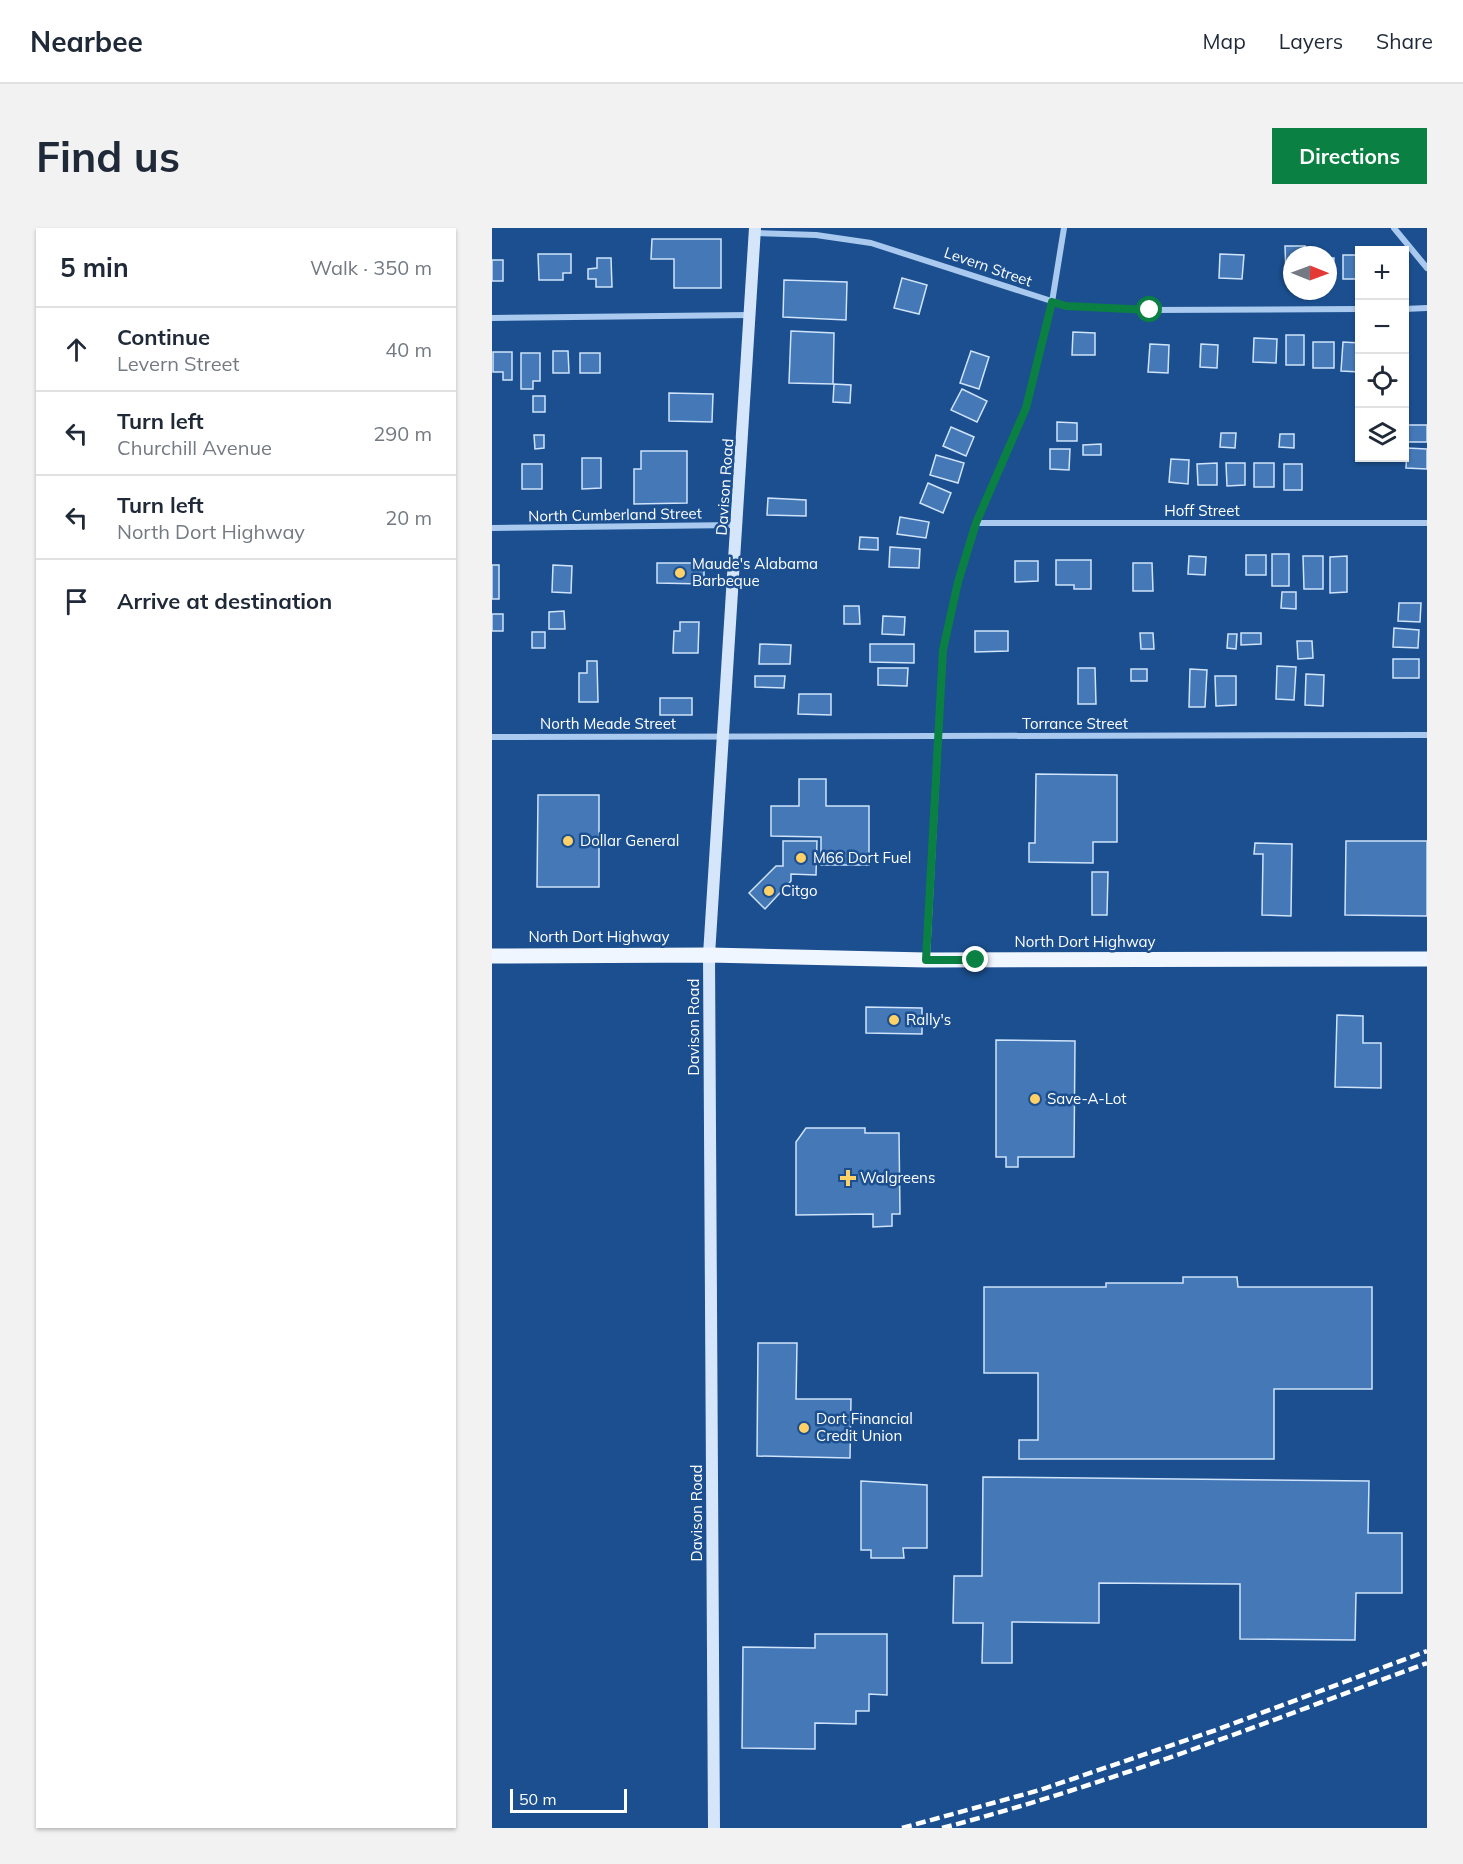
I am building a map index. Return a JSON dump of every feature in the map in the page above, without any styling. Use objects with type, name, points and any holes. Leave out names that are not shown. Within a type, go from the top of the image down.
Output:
[{"type":"main road","name":"Davison Road","points":[[714,1828],[709,955],[755,231]]},
{"type":"main road","name":"North Dort Highway","points":[[492,956],[709,955],[926,960],[1427,959]]},
{"type":"street","points":[[926,960],[943,650],[958,582],[976,523],[1026,408],[1052,302],[1064,228]]},
{"type":"street","points":[[1394,228],[1427,268]]},
{"type":"street","name":"Levern Street","points":[[755,231],[871,243],[1066,306],[1150,310],[1355,309]]},
{"type":"street","points":[[1409,309],[1427,308]]},
{"type":"street","points":[[492,318],[751,315]]},
{"type":"street","name":"Hoff Street","points":[[976,523],[1427,523]]},
{"type":"street","name":"North Cumberland Street","points":[[492,528],[738,525]]},
{"type":"street","name":"Torrance Street","points":[[724,736],[1427,735]]},
{"type":"street","name":"North Meade Street","points":[[492,737],[724,736]]},
{"type":"building","points":[[652,239],[721,239],[721,288],[674,288],[674,259],[651,259]]},
{"type":"building","points":[[538,254],[571,254],[571,273],[563,273],[563,280],[539,280]]},
{"type":"building","points":[[1220,254],[1244,255],[1242,279],[1219,278]]},
{"type":"building","points":[[1343,255],[1355,255],[1355,279],[1343,279]]},
{"type":"building","points":[[597,258],[611,258],[612,287],[596,287],[596,279],[588,279],[588,269],[597,268]]},
{"type":"building","points":[[492,260],[503,260],[503,281],[492,281]]},
{"type":"building","points":[[902,278],[927,285],[919,314],[894,308]]},
{"type":"building","points":[[784,280],[847,282],[846,320],[783,317]]},
{"type":"building","points":[[791,331],[834,333],[833,384],[789,383]]},
{"type":"building","points":[[1073,332],[1095,333],[1095,355],[1072,355]]},
{"type":"building","points":[[1286,335],[1304,335],[1304,365],[1286,365]]},
{"type":"building","points":[[1254,338],[1277,339],[1276,363],[1253,362]]},
{"type":"building","points":[[1313,342],[1334,342],[1334,368],[1313,368]]},
{"type":"building","points":[[1343,342],[1355,343],[1355,372],[1341,371]]},
{"type":"building","points":[[1150,344],[1169,345],[1168,373],[1148,372]]},
{"type":"building","points":[[1201,344],[1218,345],[1217,368],[1200,367]]},
{"type":"building","points":[[553,351],[568,351],[569,373],[553,373]]},
{"type":"building","points":[[971,351],[989,357],[979,389],[960,383]]},
{"type":"building","points":[[493,352],[512,352],[512,380],[503,380],[503,372],[493,372]]},
{"type":"building","points":[[521,353],[540,353],[540,381],[533,381],[533,389],[521,389]]},
{"type":"building","points":[[580,353],[600,353],[600,373],[580,373]]},
{"type":"building","points":[[834,384],[851,385],[850,403],[833,402]]},
{"type":"building","points":[[962,389],[987,401],[977,422],[951,410]]},
{"type":"building","points":[[669,393],[713,394],[712,422],[669,421]]},
{"type":"building","points":[[533,396],[545,396],[545,412],[533,412]]},
{"type":"building","points":[[1057,422],[1077,423],[1077,441],[1057,441]]},
{"type":"building","points":[[1409,425],[1427,425],[1427,442],[1409,442]]},
{"type":"building","points":[[951,427],[974,437],[966,456],[943,446]]},
{"type":"building","points":[[1221,433],[1236,433],[1235,448],[1220,447]]},
{"type":"building","points":[[1280,434],[1294,434],[1294,448],[1279,447]]},
{"type":"building","points":[[534,435],[544,435],[544,448],[535,449]]},
{"type":"building","points":[[1101,444],[1101,455],[1083,455],[1083,445]]},
{"type":"building","points":[[1409,448],[1427,449],[1427,469],[1406,468],[1406,462],[1409,462]]},
{"type":"building","points":[[1050,449],[1070,449],[1069,470],[1050,469]]},
{"type":"building","points":[[641,451],[687,451],[687,503],[634,504],[634,469],[641,469]]},
{"type":"building","points":[[936,455],[964,463],[958,483],[930,475]]},
{"type":"building","points":[[582,458],[601,458],[601,488],[582,489]]},
{"type":"building","points":[[1171,459],[1189,460],[1188,484],[1169,482]]},
{"type":"building","points":[[1217,463],[1217,485],[1198,485],[1197,464]]},
{"type":"building","points":[[1226,463],[1245,463],[1245,485],[1227,486]]},
{"type":"building","points":[[1254,463],[1274,463],[1274,487],[1254,487]]},
{"type":"building","points":[[522,464],[542,464],[542,489],[522,489]]},
{"type":"building","points":[[1284,464],[1302,464],[1302,490],[1284,490]]},
{"type":"building","points":[[928,483],[951,493],[943,513],[920,503]]},
{"type":"building","points":[[768,498],[806,500],[806,516],[767,515]]},
{"type":"building","points":[[900,517],[929,522],[926,538],[897,534]]},
{"type":"building","points":[[860,537],[878,538],[878,550],[859,549]]},
{"type":"building","points":[[890,547],[920,549],[919,568],[889,567]]},
{"type":"building","points":[[1272,554],[1289,554],[1289,586],[1272,586]]},
{"type":"building","points":[[1246,555],[1266,555],[1266,575],[1246,575]]},
{"type":"building","points":[[1189,556],[1206,557],[1205,575],[1188,574]]},
{"type":"building","points":[[1303,556],[1323,556],[1323,589],[1304,589]]},
{"type":"building","points":[[1347,556],[1347,592],[1330,593],[1330,557]]},
{"type":"building","points":[[1056,560],[1091,560],[1091,589],[1074,589],[1074,585],[1056,585]]},
{"type":"building","points":[[1015,561],[1038,561],[1038,581],[1015,582]]},
{"type":"building","name":"Maude's Alabama Barbeque","points":[[657,563],[704,563],[704,584],[657,583]]},
{"type":"building","points":[[1133,563],[1152,563],[1153,591],[1133,591]]},
{"type":"building","points":[[492,565],[499,565],[499,599],[492,599]]},
{"type":"building","points":[[553,565],[572,566],[571,593],[552,592]]},
{"type":"building","points":[[1282,592],[1296,592],[1296,609],[1281,608]]},
{"type":"building","points":[[1399,603],[1421,603],[1420,622],[1398,621]]},
{"type":"building","points":[[844,606],[859,606],[860,624],[844,624]]},
{"type":"building","points":[[564,611],[565,629],[549,629],[549,612]]},
{"type":"building","points":[[492,614],[503,614],[503,631],[492,631]]},
{"type":"building","points":[[883,616],[905,617],[904,635],[882,634]]},
{"type":"building","points":[[680,622],[699,622],[698,653],[673,653],[674,631],[680,631]]},
{"type":"building","points":[[1394,628],[1419,630],[1418,648],[1393,647]]},
{"type":"building","points":[[975,631],[1008,631],[1008,651],[975,652]]},
{"type":"building","points":[[532,632],[545,632],[545,648],[532,648]]},
{"type":"building","points":[[1140,633],[1153,633],[1154,649],[1141,649]]},
{"type":"building","points":[[1241,633],[1261,633],[1261,644],[1241,645]]},
{"type":"building","points":[[1228,634],[1237,634],[1236,649],[1227,648]]},
{"type":"building","points":[[1297,641],[1312,641],[1313,658],[1298,659]]},
{"type":"building","points":[[760,644],[791,645],[790,664],[759,664]]},
{"type":"building","points":[[870,644],[914,644],[914,663],[870,662]]},
{"type":"building","points":[[1393,659],[1419,659],[1419,678],[1393,678]]},
{"type":"building","points":[[587,661],[597,661],[598,702],[579,702],[579,673],[587,673]]},
{"type":"building","points":[[1277,666],[1296,667],[1294,700],[1276,699]]},
{"type":"building","points":[[878,668],[908,668],[907,686],[878,685]]},
{"type":"building","points":[[1078,668],[1095,668],[1096,704],[1078,704]]},
{"type":"building","points":[[1131,669],[1147,669],[1147,681],[1131,681]]},
{"type":"building","points":[[1190,669],[1207,670],[1205,707],[1189,707]]},
{"type":"building","points":[[1306,674],[1324,675],[1323,706],[1305,705]]},
{"type":"building","points":[[755,676],[785,676],[784,688],[755,687]]},
{"type":"building","points":[[1215,676],[1236,676],[1236,705],[1216,706]]},
{"type":"building","points":[[799,694],[831,694],[831,715],[798,714]]},
{"type":"building","points":[[660,698],[692,698],[692,715],[660,715]]},
{"type":"building","points":[[1036,774],[1117,775],[1117,842],[1093,842],[1093,863],[1029,862],[1029,843],[1035,843]]},
{"type":"building","points":[[799,779],[826,779],[826,806],[869,806],[869,865],[821,865],[821,837],[771,836],[771,806],[799,806]]},
{"type":"building","name":"Dollar General","points":[[538,795],[599,795],[599,887],[537,887]]},
{"type":"building","points":[[783,841],[817,841],[816,875],[791,874],[791,881],[765,909],[749,893],[776,866],[783,866]]},
{"type":"building","points":[[1346,841],[1427,841],[1427,916],[1345,915]]},
{"type":"building","points":[[1255,843],[1292,844],[1291,916],[1262,915],[1263,854],[1254,854]]},
{"type":"building","points":[[1092,872],[1108,872],[1107,915],[1092,915]]},
{"type":"building","name":"Rally's","points":[[866,1007],[922,1008],[922,1034],[866,1033]]},
{"type":"building","points":[[1337,1015],[1363,1016],[1363,1043],[1381,1043],[1381,1088],[1335,1087]]},
{"type":"building","name":"Save-A-Lot","points":[[996,1040],[1075,1041],[1074,1157],[1018,1157],[1018,1167],[1006,1167],[1006,1157],[996,1157]]},
{"type":"building","name":"Walgreens","points":[[806,1128],[865,1128],[865,1133],[899,1133],[900,1214],[892,1214],[892,1226],[873,1227],[873,1214],[796,1215],[796,1142]]},
{"type":"building","points":[[1183,1277],[1237,1277],[1238,1287],[1372,1287],[1372,1389],[1274,1389],[1274,1459],[1019,1459],[1019,1440],[1038,1440],[1038,1373],[984,1373],[984,1287],[1106,1287],[1106,1283],[1183,1283]]},
{"type":"building","name":"Dort Financial Credit Union","points":[[758,1343],[797,1343],[796,1399],[851,1399],[850,1458],[757,1456]]},
{"type":"building","points":[[983,1477],[1369,1481],[1368,1533],[1402,1533],[1402,1593],[1356,1593],[1355,1640],[1240,1639],[1240,1584],[1099,1583],[1099,1623],[1012,1622],[1012,1663],[982,1663],[983,1623],[953,1623],[954,1576],[982,1576]]},
{"type":"building","points":[[861,1481],[927,1485],[927,1548],[903,1548],[904,1558],[871,1558],[871,1550],[861,1550]]},
{"type":"building","points":[[815,1634],[887,1634],[887,1695],[869,1694],[869,1711],[856,1711],[856,1724],[815,1723],[815,1749],[742,1748],[743,1647],[815,1648]]},
{"type":"railway","points":[[902,1828],[1040,1790],[1216,1730],[1427,1651]]},
{"type":"railway","points":[[942,1828],[1126,1772],[1427,1663]]},
{"type":"place","name":"Maude's Alabama Barbeque","points":[[680,573]]},
{"type":"place","name":"Dollar General","points":[[568,841]]},
{"type":"place","name":"M66 Dort Fuel","points":[[801,858]]},
{"type":"place","name":"Citgo","points":[[769,891]]},
{"type":"place","name":"Rally's","points":[[894,1020]]},
{"type":"place","name":"Save-A-Lot","points":[[1035,1099]]},
{"type":"place","name":"Walgreens","points":[[848,1178]]},
{"type":"place","name":"Dort Financial Credit Union","points":[[804,1428]]},
{"type":"route","points":[[976,960],[926,960],[943,650],[958,582],[976,523],[1026,408],[1052,302],[1066,306],[1150,310]]}]
